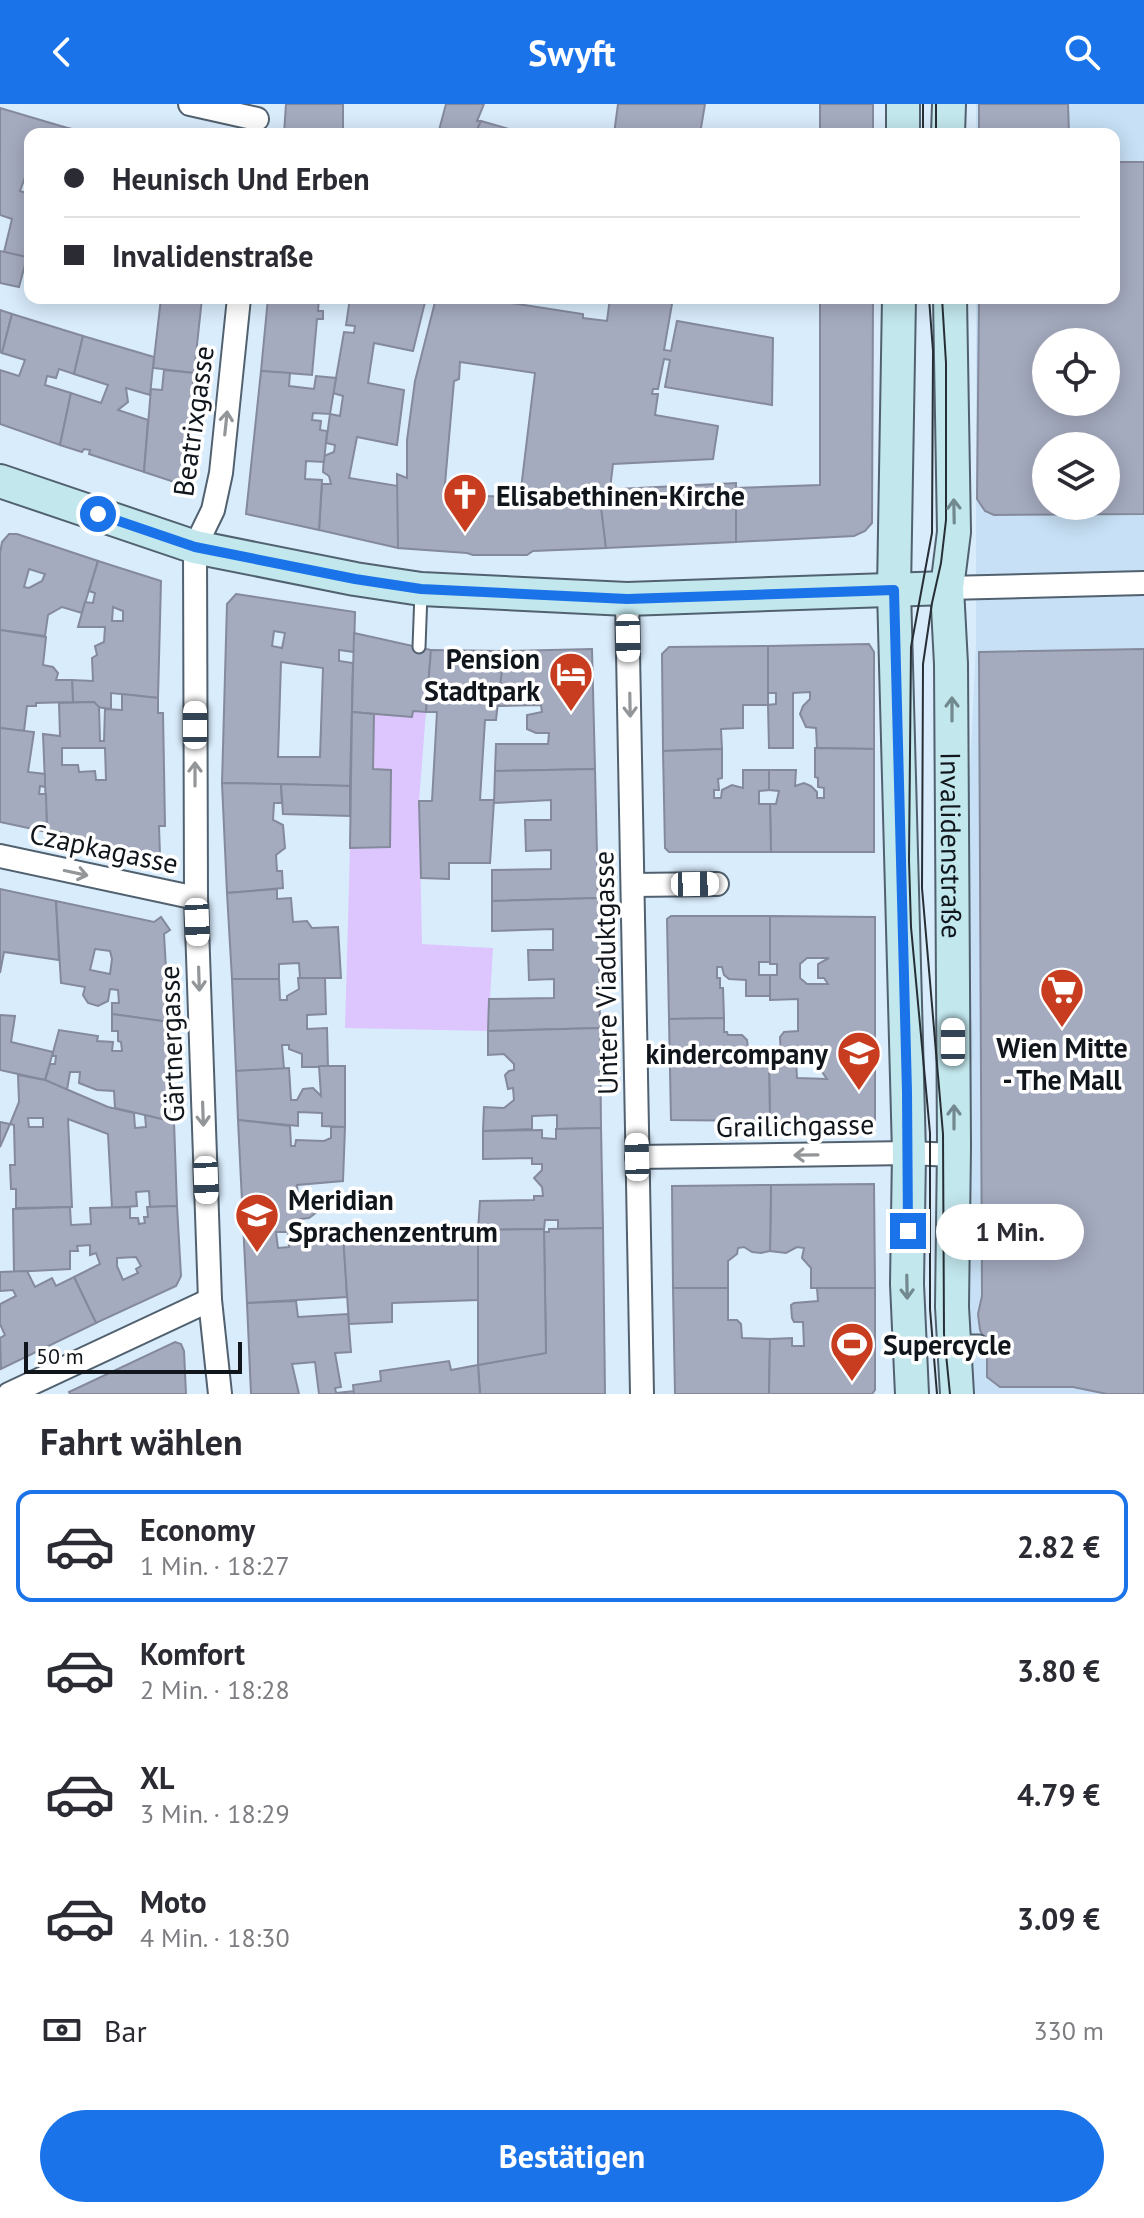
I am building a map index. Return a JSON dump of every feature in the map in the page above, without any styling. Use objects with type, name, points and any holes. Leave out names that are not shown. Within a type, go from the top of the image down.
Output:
[{"type":"main road","points":[[903,104],[903,128]]},
{"type":"main road","points":[[948,128],[949,104]]},
{"type":"main road","name":"Invalidenstraße","points":[[899,304],[894,590],[909,1153],[907,1284],[912,1394]]},
{"type":"main road","name":"Invalidenstraße","points":[[950,304],[954,532],[947,588],[951,664],[952,1307],[967,1341],[957,1394]]},
{"type":"main road","points":[[0,481],[195,547],[421,589],[627,599],[947,588]]},
{"type":"street","points":[[190,104],[257,119]]},
{"type":"street","name":"Beatrixgasse","points":[[195,547],[213,510],[221,473],[238,304]]},
{"type":"street","name":"Gärtnergasse","points":[[195,547],[196,898],[210,1300],[220,1394]]},
{"type":"street","points":[[947,588],[1144,583]]},
{"type":"street","name":"Untere Viaduktgasse","points":[[627,599],[642,1394]]},
{"type":"street","name":"Czapkagasse","points":[[0,856],[196,898]]},
{"type":"street","points":[[633,885],[717,884]]},
{"type":"street","name":"Grailichgasse","points":[[637,1157],[954,1155]]},
{"type":"street","points":[[9,1394],[210,1300]]},
{"type":"lane","points":[[419,647],[421,589]]},
{"type":"shaded area","name":"Wien Mitte - The Mall","points":[[976,104],[1144,104],[1144,1394],[940,1394],[976,645],[976,304],[1120,304],[1120,128],[976,128]]},
{"type":"shaded area","points":[[413,711],[426,712],[419,801],[422,944],[493,948],[488,1031],[345,1028],[350,848],[390,847],[390,771],[373,769],[374,714],[412,717]]},
{"type":"building","points":[[286,104],[343,104],[343,128],[284,128]]},
{"type":"building","points":[[446,104],[484,104],[477,121],[481,121],[478,128],[440,128]]},
{"type":"building","points":[[618,104],[705,104],[701,128],[615,128]]},
{"type":"building","points":[[820,104],[873,104],[873,128],[820,128]]},
{"type":"building","points":[[979,104],[1068,104],[1069,128],[979,128]]},
{"type":"building","points":[[0,108],[64,127],[24,128],[24,180],[20,191],[24,192],[24,257],[4,252],[12,219],[0,215]]},
{"type":"building","points":[[481,121],[506,128],[478,128]]},
{"type":"building","points":[[1120,162],[1144,162],[1144,514],[1120,514],[1120,432],[1032,432],[1032,515],[994,515],[985,511],[977,499],[979,304],[1120,304]]},
{"type":"building","points":[[0,251],[24,256],[19,287],[0,283]]},
{"type":"building","points":[[160,304],[201,304],[194,373],[153,368]]},
{"type":"building","points":[[267,304],[319,304],[318,311],[323,311],[323,319],[317,319],[312,375],[261,371]]},
{"type":"building","points":[[349,304],[425,304],[413,351],[374,343],[368,383],[404,390],[397,445],[357,437],[349,478],[398,486],[398,548],[319,530],[322,484],[331,484],[329,476],[323,472],[324,456],[334,452],[335,445],[326,443],[330,414],[340,416],[343,396],[333,393],[344,332],[354,333],[355,326],[346,325]]},
{"type":"building","points":[[434,304],[517,304],[583,314],[583,318],[607,321],[609,304],[672,304],[664,350],[671,351],[677,321],[773,338],[772,405],[665,387],[670,360],[664,359],[658,389],[653,389],[652,394],[658,394],[655,415],[718,426],[713,459],[613,464],[610,489],[599,490],[606,548],[533,551],[527,555],[473,555],[398,548],[397,474],[407,478],[407,440],[415,381]],"holes":[[[460,362],[535,373],[520,497],[444,495],[454,381],[459,379]]]},
{"type":"building","points":[[820,304],[873,304],[872,523],[854,536],[736,542],[736,488],[820,485]]},
{"type":"building","points":[[0,310],[12,314],[2,353],[0,352]]},
{"type":"building","points":[[12,314],[83,336],[74,374],[59,369],[56,378],[47,376],[45,385],[71,393],[60,445],[0,424],[0,370],[19,376],[25,360],[2,353]]},
{"type":"building","points":[[83,336],[154,357],[150,395],[126,388],[128,402],[118,410],[148,420],[144,472],[89,454],[90,450],[84,449],[82,452],[60,445],[71,393],[101,403],[108,385],[74,374]]},
{"type":"building","points":[[164,370],[194,373],[184,475],[174,482],[144,472],[151,389],[162,390]]},
{"type":"building","points":[[261,371],[290,373],[289,386],[314,389],[316,376],[336,378],[330,414],[313,413],[312,420],[321,421],[320,430],[327,431],[324,462],[306,461],[305,479],[322,480],[319,530],[246,514]]},
{"type":"building","points":[[736,483],[736,542],[606,548],[599,490]]},
{"type":"building","points":[[9,534],[17,534],[98,561],[82,613],[62,607],[48,615],[45,636],[0,630],[2,542]],"holes":[[[29,569],[45,574],[42,581],[29,588],[24,587]]]},
{"type":"building","points":[[98,561],[161,581],[158,698],[111,693],[111,709],[97,707],[94,702],[73,702],[72,680],[93,681],[92,658],[97,655],[95,646],[104,642],[105,627],[78,627],[85,602],[93,603],[95,593],[89,591]],"holes":[[[113,607],[123,611],[123,621],[112,621]]]},
{"type":"building","points":[[236,594],[355,612],[354,652],[339,650],[339,661],[353,663],[350,786],[222,783],[227,604]],"holes":[[[274,631],[285,633],[282,648],[272,646]],[[281,662],[323,668],[320,757],[278,757]]]},
{"type":"building","points":[[0,630],[46,637],[43,665],[53,667],[58,673],[56,680],[72,680],[73,702],[27,706],[24,731],[0,728]]},
{"type":"building","points":[[354,633],[431,650],[426,712],[413,711],[412,717],[352,712]]},
{"type":"building","points":[[869,644],[874,652],[874,749],[817,748],[816,728],[806,727],[800,714],[810,699],[810,692],[793,693],[793,748],[769,748],[768,705],[776,704],[776,693],[768,693],[768,646]]},
{"type":"building","points":[[768,646],[768,705],[743,705],[743,728],[721,729],[722,749],[663,751],[662,654],[669,647]]},
{"type":"building","points":[[592,649],[595,769],[495,771],[496,744],[548,744],[549,733],[527,729],[527,715],[542,712],[541,705],[498,706],[504,651]]},
{"type":"building","name":"Wien Mitte - The Mall","points":[[1144,649],[1144,1394],[1107,1394],[1073,1387],[1000,1387],[987,1377],[987,1345],[980,1330],[978,1314],[982,1296],[979,652]]},
{"type":"building","points":[[431,650],[504,651],[496,720],[485,720],[480,800],[494,800],[490,863],[449,863],[449,879],[421,878],[419,801],[432,801],[437,712],[426,712]],"holes":[[[457,691],[471,691],[471,700],[457,699]]]},
{"type":"building","points":[[122,694],[158,698],[158,713],[163,713],[165,826],[159,826],[160,856],[127,857],[126,849],[89,850],[88,840],[60,835],[61,832],[47,832],[43,734],[60,736],[59,703],[94,702],[99,707],[100,741],[104,741],[105,709],[122,710]],"holes":[[[62,748],[105,748],[106,780],[96,780],[95,771],[79,772],[78,765],[62,765]]]},
{"type":"building","points":[[352,712],[374,714],[373,769],[391,770],[390,847],[350,848]]},
{"type":"building","points":[[0,728],[34,732],[28,772],[45,774],[45,787],[40,786],[39,794],[46,794],[47,832],[0,822]]},
{"type":"building","points":[[815,748],[874,749],[874,852],[771,852],[770,804],[776,804],[779,791],[769,790],[769,770],[796,770],[795,786],[804,783],[817,792],[817,798],[824,798],[824,788],[818,787],[818,778],[815,777]]},
{"type":"building","points":[[722,749],[722,778],[718,779],[719,790],[714,790],[714,798],[721,798],[722,790],[732,785],[743,788],[743,770],[769,770],[769,790],[759,791],[759,804],[770,804],[771,852],[669,852],[665,848],[663,751]]},
{"type":"building","points":[[595,769],[598,898],[492,901],[492,870],[551,869],[551,850],[526,851],[525,820],[551,820],[551,800],[494,803],[495,771]]},
{"type":"building","points":[[222,783],[281,784],[282,803],[274,803],[273,820],[283,825],[285,848],[276,855],[277,871],[282,871],[283,888],[227,893]]},
{"type":"building","points":[[281,784],[350,786],[350,816],[283,814]]},
{"type":"building","points":[[0,889],[56,901],[59,960],[4,952],[0,973]]},
{"type":"building","points":[[277,889],[277,899],[291,898],[293,922],[307,921],[312,928],[338,927],[341,978],[300,978],[299,963],[279,964],[279,979],[232,979],[227,893]]},
{"type":"building","points":[[598,898],[600,1028],[488,1031],[489,999],[554,998],[554,979],[529,980],[528,950],[553,950],[553,929],[492,931],[492,901]]},
{"type":"building","points":[[56,901],[154,922],[161,917],[170,930],[164,934],[169,1022],[112,1014],[112,1003],[119,1003],[118,990],[110,989],[108,1001],[98,1006],[88,1003],[83,995],[85,987],[61,983]],"holes":[[[95,949],[110,951],[110,974],[90,970]]]},
{"type":"building","points":[[671,916],[770,916],[770,962],[759,962],[759,975],[770,975],[770,996],[746,996],[746,980],[729,979],[722,967],[717,967],[717,978],[720,978],[720,988],[723,988],[724,1018],[669,1019],[667,919]]},
{"type":"building","points":[[770,916],[875,917],[875,1120],[770,1121],[769,1065],[776,1065],[781,1059],[780,1037],[784,1032],[798,1031],[798,999],[770,1000],[770,975],[777,975],[777,964],[770,964]],"holes":[[[807,958],[829,958],[818,964],[818,978],[824,978],[828,984],[807,984],[800,978],[800,964]],[[806,1053],[828,1053],[818,1060],[819,1072],[827,1079],[797,1078],[796,1060]]]},
{"type":"building","points":[[298,978],[325,978],[326,1014],[307,1015],[307,1029],[327,1028],[328,1067],[302,1067],[302,1054],[289,1049],[289,1045],[282,1045],[284,1069],[236,1071],[232,979],[279,979],[280,1000],[287,1000],[287,996],[299,989]]},
{"type":"building","points":[[112,1014],[169,1022],[174,1122],[115,1108],[114,1091],[97,1090],[79,1083],[80,1072],[70,1072],[67,1090],[45,1080],[50,1064],[55,1064],[56,1056],[52,1056],[59,1030],[98,1036],[97,1041],[113,1042],[112,1051],[122,1051],[118,1031],[112,1031]]},
{"type":"building","points":[[0,1015],[15,1016],[11,1042],[53,1052],[45,1080],[0,1070]]},
{"type":"building","points":[[724,1018],[724,1032],[742,1035],[747,1040],[748,1048],[741,1065],[769,1065],[770,1121],[671,1120],[669,1019]]},
{"type":"building","points":[[600,1028],[601,1128],[557,1129],[557,1115],[532,1116],[532,1129],[483,1131],[484,1107],[504,1108],[514,1100],[513,1088],[508,1089],[505,1075],[514,1070],[514,1064],[504,1054],[488,1055],[488,1031]]},
{"type":"building","points":[[319,1066],[345,1066],[345,1127],[322,1126],[322,1113],[298,1112],[298,1126],[238,1120],[236,1071],[289,1068],[291,1100],[297,1100],[303,1089],[313,1088],[321,1096]]},
{"type":"building","points":[[18,1075],[45,1080],[108,1107],[134,1113],[135,1128],[146,1127],[145,1115],[174,1122],[177,1206],[150,1207],[149,1191],[136,1192],[137,1206],[112,1208],[108,1134],[68,1119],[72,1207],[16,1208],[16,1189],[11,1189],[10,1165],[15,1165],[14,1125],[10,1124],[19,1102]],"holes":[[[28,1118],[43,1118],[43,1127],[29,1127]]]},
{"type":"building","points":[[238,1120],[290,1126],[291,1146],[295,1146],[296,1140],[324,1141],[331,1138],[331,1127],[345,1127],[343,1181],[297,1185],[298,1195],[309,1194],[316,1201],[317,1212],[309,1218],[300,1219],[301,1231],[343,1228],[347,1297],[247,1303]],"holes":[[[276,1232],[288,1232],[289,1247],[278,1248]]]},
{"type":"building","points":[[0,1122],[10,1124],[0,1147]]},
{"type":"building","points":[[601,1128],[603,1228],[558,1229],[558,1220],[545,1220],[544,1229],[478,1230],[480,1201],[534,1200],[534,1196],[543,1196],[542,1187],[534,1178],[542,1170],[542,1164],[532,1164],[532,1158],[483,1159],[483,1131],[542,1130],[542,1138],[556,1139],[556,1129]]},
{"type":"building","points":[[874,1184],[875,1288],[811,1288],[811,1268],[802,1258],[804,1248],[797,1247],[786,1253],[770,1251],[771,1185]]},
{"type":"building","points":[[771,1185],[770,1251],[761,1253],[738,1248],[737,1254],[728,1261],[728,1288],[673,1288],[672,1186]]},
{"type":"building","points":[[177,1206],[181,1276],[176,1286],[96,1323],[74,1277],[100,1264],[96,1253],[90,1255],[90,1245],[77,1246],[78,1251],[70,1251],[70,1269],[14,1272],[13,1209],[70,1207],[71,1225],[91,1224],[90,1208],[130,1207],[130,1218],[138,1218],[139,1224],[145,1223],[144,1217],[148,1217],[147,1207]],"holes":[[[136,1257],[141,1266],[136,1269],[138,1273],[123,1280],[117,1258]]]},
{"type":"building","points":[[603,1228],[605,1394],[480,1394],[478,1365],[546,1353],[544,1232],[549,1232],[549,1229]]},
{"type":"building","points":[[544,1229],[546,1353],[478,1365],[478,1230]]},
{"type":"building","points":[[478,1230],[478,1300],[392,1303],[392,1322],[349,1324],[343,1235]]},
{"type":"building","points":[[27,1271],[35,1287],[52,1278],[56,1286],[74,1277],[96,1323],[1,1369],[0,1338],[5,1335],[0,1324],[0,1304],[16,1296],[13,1290],[0,1291],[0,1272]]},
{"type":"building","points":[[673,1288],[728,1288],[728,1320],[737,1320],[741,1324],[742,1338],[770,1339],[769,1394],[675,1394]]},
{"type":"building","points":[[817,1288],[875,1288],[875,1390],[872,1394],[769,1394],[770,1339],[792,1338],[792,1346],[804,1346],[803,1322],[794,1322],[791,1305],[818,1301]]},
{"type":"building","points":[[296,1301],[298,1317],[348,1314],[351,1352],[335,1353],[341,1387],[335,1388],[336,1393],[354,1391],[354,1394],[319,1394],[315,1362],[292,1364],[299,1394],[251,1394],[247,1303]]},
{"type":"building","points":[[175,1342],[181,1344],[184,1351],[186,1394],[69,1392]]},
{"type":"building","points":[[449,1361],[451,1370],[478,1365],[480,1394],[354,1394],[353,1385],[381,1381],[380,1371]]},
{"type":"tram line","points":[[923,104],[923,128]]},
{"type":"tram line","points":[[936,104],[936,128]]},
{"type":"tram line","points":[[929,304],[933,351],[932,533],[911,647],[909,860],[911,927],[930,1133],[930,1309],[937,1394]]},
{"type":"tram line","points":[[942,304],[946,363],[946,520],[923,664],[922,888],[943,1134],[944,1334],[950,1394]]},
{"type":"place","name":"Elisabethinen-Kirche","points":[[465,534]]},
{"type":"place","name":"Pension Stadtpark","points":[[571,713]]},
{"type":"place","name":"Wien Mitte - The Mall","points":[[1062,1029]]},
{"type":"place","name":"kindercompany","points":[[859,1092]]},
{"type":"place","name":"Meridian Sprachenzentrum","points":[[257,1254]]},
{"type":"place","name":"Supercycle","points":[[852,1383]]},
{"type":"route","points":[[98,514],[195,547],[421,589],[627,599],[894,590],[909,1153],[908,1231]]}]
